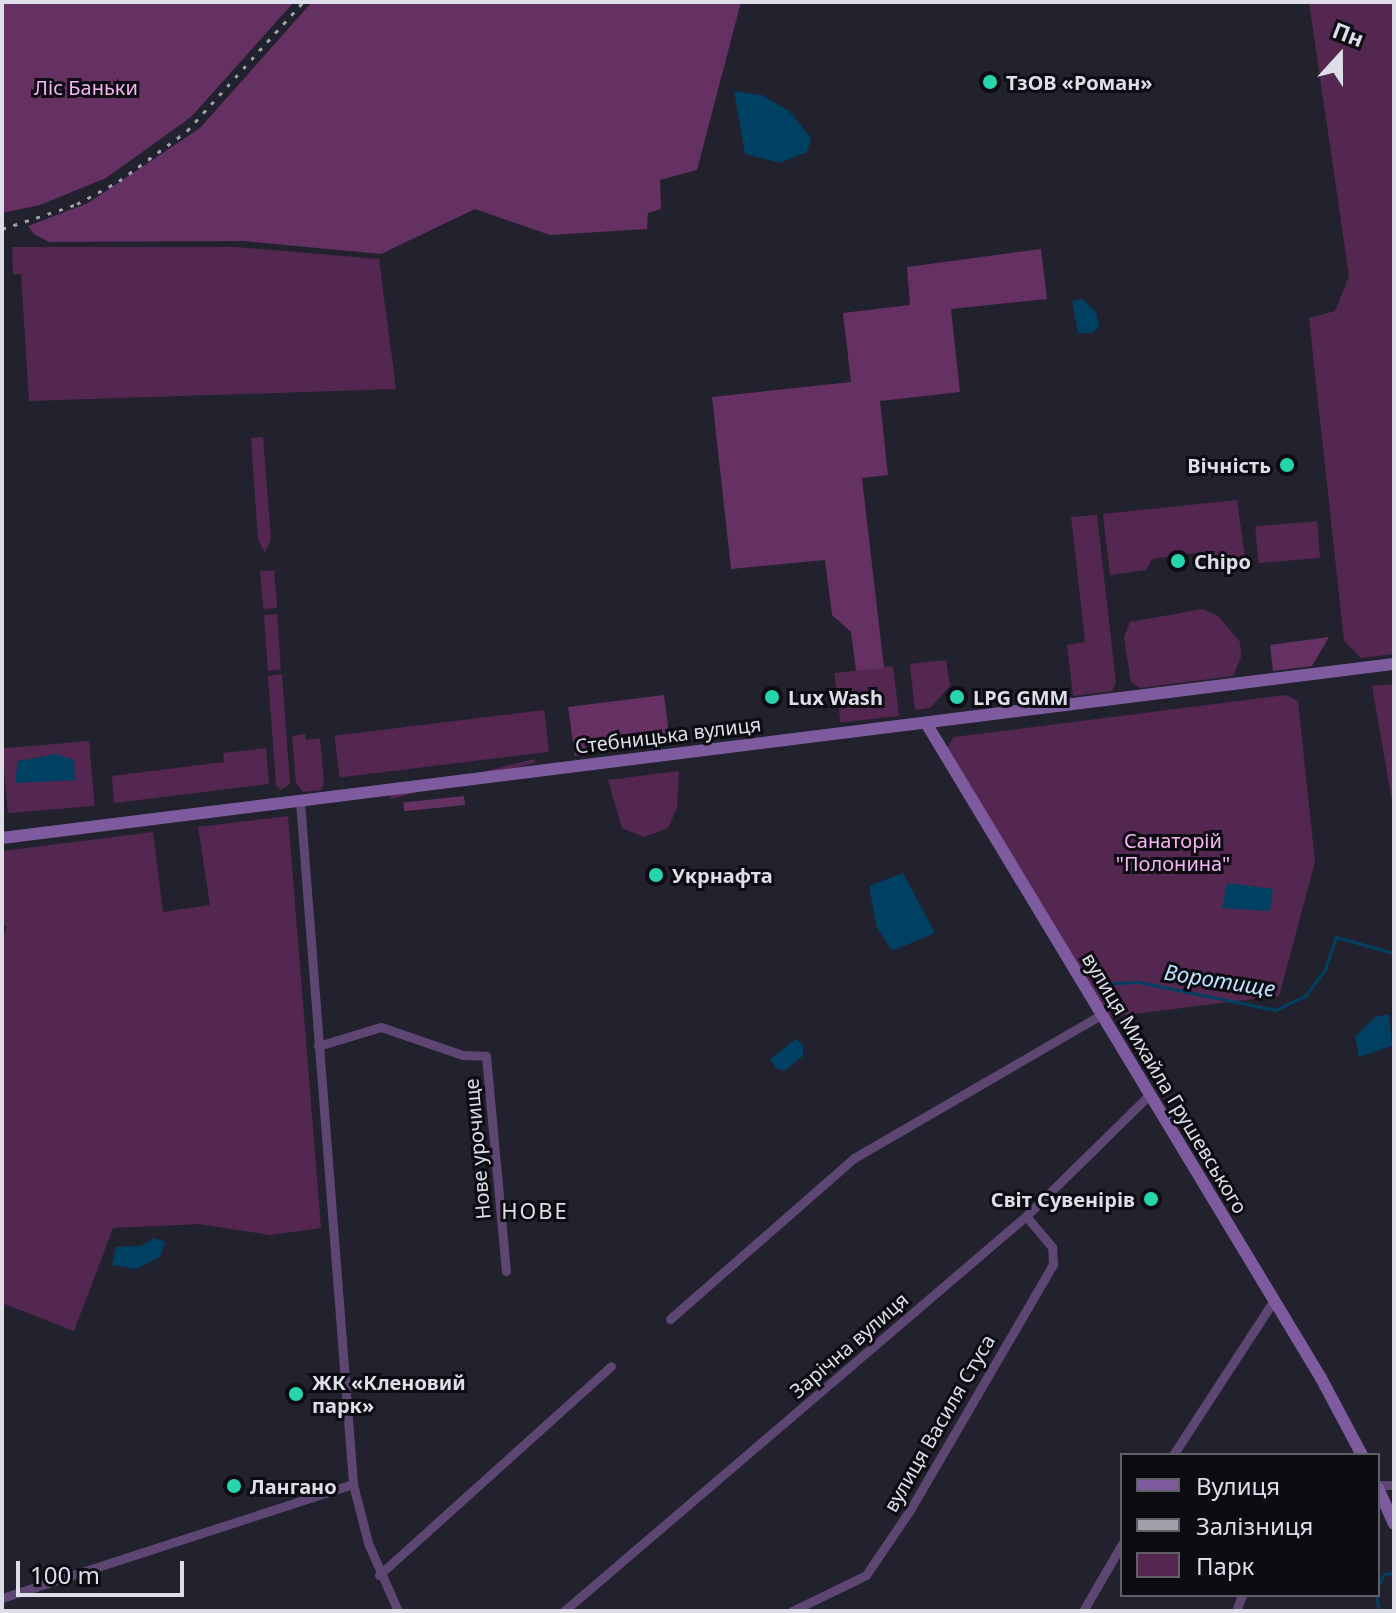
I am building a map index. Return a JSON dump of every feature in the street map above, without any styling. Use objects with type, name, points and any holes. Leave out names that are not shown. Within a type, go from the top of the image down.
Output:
[{"type":"street","name":"Стебницька вулиця","points":[[2,838],[928,728],[1394,664]]},
{"type":"street","name":"вулиця Михайла Грушевського","points":[[928,728],[1274,1300],[1357,1453]]},
{"type":"street","points":[[300,801],[353,1484],[379,1575],[398,1611]]},
{"type":"street","points":[[670,1319],[854,1158],[1101,1015]]},
{"type":"street","name":"Нове урочище","points":[[318,1046],[381,1027],[463,1055],[486,1056],[506,1271]]},
{"type":"street","name":"Зарічна вулиця","points":[[564,1611],[1026,1216],[1148,1096]]},
{"type":"street","name":"вулиця Василя Стуса","points":[[792,1611],[856,1583],[910,1510],[1053,1264],[1052,1247],[1026,1216]]},
{"type":"street","points":[[1174,1453],[1274,1300]]},
{"type":"street","points":[[379,1575],[611,1366]]},
{"type":"street","points":[[2,1598],[353,1484]]},
{"type":"street","points":[[1380,1492],[1394,1524]]},
{"type":"street","points":[[1083,1611],[1120,1547]]},
{"type":"green space","name":"Ліс Баньки","points":[[2,2],[294,2],[191,117],[106,178],[40,205],[2,213]]},
{"type":"green space","points":[[312,2],[741,2],[697,170],[660,180],[661,209],[648,213],[647,229],[550,235],[475,209],[381,254],[244,241],[49,242],[34,234],[28,226],[88,203],[200,128]]},
{"type":"green space","points":[[1309,2],[1394,2],[1394,654],[1361,658],[1344,641],[1309,318],[1335,311],[1349,276]]},
{"type":"green space","points":[[12,247],[235,247],[379,259],[396,389],[29,401],[21,274],[13,274]]},
{"type":"green space","points":[[1041,249],[1047,299],[951,309],[960,392],[880,401],[888,475],[862,478],[884,668],[856,671],[851,632],[832,615],[825,560],[731,569],[712,397],[851,382],[843,313],[910,305],[907,267]]},
{"type":"green space","points":[[263,437],[271,539],[265,553],[258,539],[251,438]]},
{"type":"green space","points":[[1237,500],[1245,557],[1205,562],[1203,552],[1152,559],[1146,570],[1110,575],[1103,514]]},
{"type":"green space","points":[[1097,515],[1116,683],[1112,691],[1073,696],[1067,645],[1085,642],[1071,517]]},
{"type":"green space","points":[[1317,521],[1320,558],[1258,563],[1255,526]]},
{"type":"green space","points":[[274,570],[277,608],[263,609],[260,571]]},
{"type":"green space","points":[[1203,609],[1218,616],[1240,642],[1241,657],[1233,676],[1140,688],[1131,682],[1124,637],[1130,622]]},
{"type":"green space","points":[[277,614],[281,670],[268,671],[264,615]]},
{"type":"green space","points":[[1329,637],[1312,666],[1273,671],[1270,645]]},
{"type":"green space","points":[[946,660],[950,686],[930,708],[915,710],[910,664]]},
{"type":"green space","points":[[893,666],[899,716],[841,723],[834,673]]},
{"type":"green space","points":[[282,674],[290,784],[281,790],[276,785],[268,676]]},
{"type":"green space","points":[[1394,684],[1394,812],[1372,686]]},
{"type":"green space","points":[[664,695],[670,741],[631,742],[575,756],[568,707]]},
{"type":"green space","name":"Санаторій \"Полонина\"","points":[[1286,695],[1298,701],[1315,862],[1279,996],[1110,1017],[947,748],[954,737]]},
{"type":"green space","points":[[544,710],[549,752],[340,777],[335,736]]},
{"type":"green space","points":[[305,734],[306,740],[320,738],[324,782],[321,790],[303,792],[296,783],[292,736]]},
{"type":"green space","points":[[89,741],[95,806],[8,813],[2,749]]},
{"type":"green space","points":[[266,748],[269,784],[114,803],[112,776],[224,762],[223,753]]},
{"type":"green space","points":[[534,759],[535,763],[390,799],[389,795]]},
{"type":"green space","points":[[679,771],[677,808],[668,828],[644,837],[622,828],[608,780]]},
{"type":"green space","points":[[464,796],[465,805],[404,811],[403,802]]},
{"type":"green space","points":[[288,816],[321,1228],[271,1235],[199,1224],[113,1228],[74,1331],[2,1303],[2,940],[7,926],[2,926],[2,851],[153,832],[163,912],[210,905],[198,827]]},
{"type":"water","points":[[734,91],[762,95],[789,111],[811,138],[807,152],[780,163],[745,154]]},
{"type":"water","points":[[1082,299],[1096,312],[1099,327],[1092,333],[1078,333],[1072,301]]},
{"type":"water","points":[[56,754],[74,760],[75,780],[15,783],[18,761]]},
{"type":"water","points":[[903,873],[935,933],[892,951],[877,928],[869,886]]},
{"type":"water","points":[[1227,883],[1273,889],[1270,911],[1222,908]]},
{"type":"water","points":[[1389,1014],[1392,1046],[1359,1057],[1355,1037],[1375,1017]]},
{"type":"water","points":[[796,1039],[803,1045],[803,1056],[784,1071],[777,1069],[770,1059]]},
{"type":"water","points":[[154,1238],[165,1242],[160,1257],[136,1269],[112,1265],[116,1247],[141,1246]]},
{"type":"waterway","name":"Воротище","points":[[1096,984],[1139,982],[1275,1010],[1305,996],[1325,969],[1336,937],[1394,953]]},
{"type":"waterway","points":[[1380,1582],[1384,1574],[1394,1573]]},
{"type":"waterway","points":[[1376,1597],[1379,1611]]},
{"type":"railway","points":[[2,229],[77,204],[119,181],[187,131],[303,2]]},
{"type":"place","name":"ТзОВ «Роман»","points":[[990,82]]},
{"type":"place","name":"Вічність","points":[[1287,465]]},
{"type":"place","name":"Chipo","points":[[1178,561]]},
{"type":"place","name":"Lux Wash","points":[[772,697]]},
{"type":"place","name":"LPG GMM","points":[[957,697]]},
{"type":"place","name":"Укрнафта","points":[[656,875]]},
{"type":"place","name":"Світ Сувенірів","points":[[1151,1199]]},
{"type":"place","name":"ЖК «Кленовий парк»","points":[[296,1394]]},
{"type":"place","name":"Лангано","points":[[234,1486]]},
{"type":"district","name":"НОВЕ","points":[[535,1211]]}]
